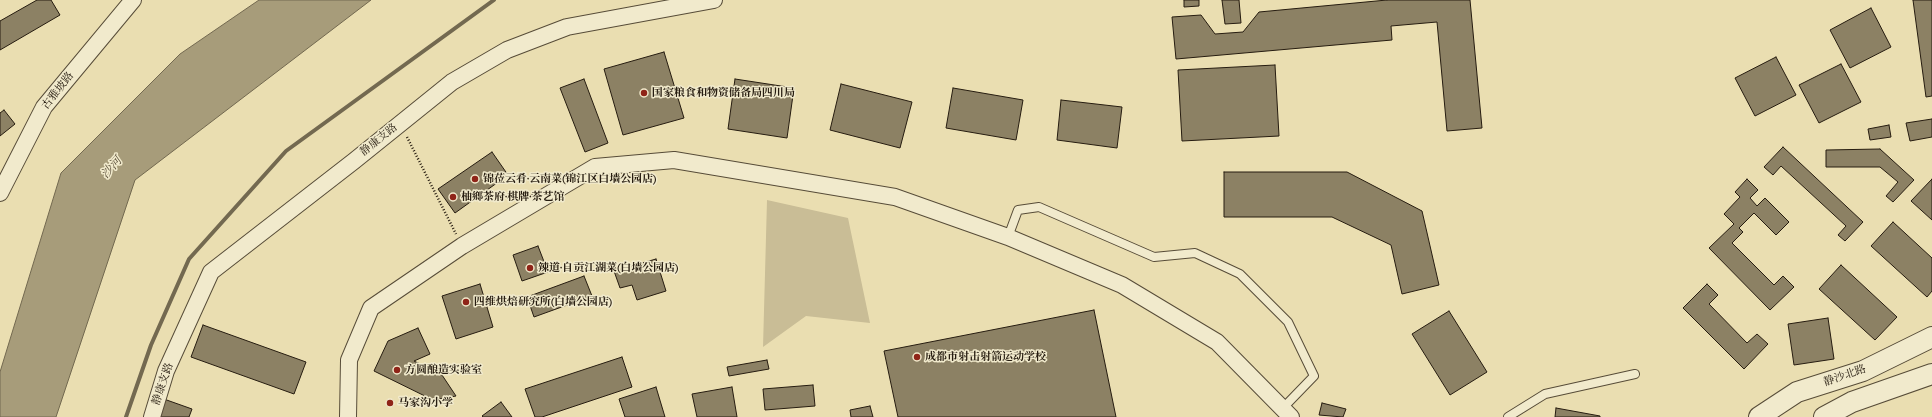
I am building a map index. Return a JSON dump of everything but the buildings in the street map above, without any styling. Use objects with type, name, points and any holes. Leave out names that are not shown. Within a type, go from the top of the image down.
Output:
[{"type":"street","name":"古雅坡路","points":[[0,193],[44,107],[133,0]]},
{"type":"street","name":"静康支路","points":[[152,417],[166,371],[211,272],[452,82],[507,50],[567,27],[714,0]]},
{"type":"street","points":[[348,417],[349,360],[371,308],[462,246],[595,167],[674,160],[895,197],[1008,237],[1122,285],[1217,342],[1287,412]]},
{"type":"street","name":"静沙北路","points":[[1759,417],[1797,392],[1863,371],[1932,337]]},
{"type":"street","points":[[1824,417],[1852,402],[1932,374]]},
{"type":"lane","points":[[1008,237],[1018,210],[1039,207],[1154,257],[1195,253],[1240,274],[1288,322],[1314,376],[1287,412]]},
{"type":"lane","points":[[1508,417],[1545,394],[1635,374]]},
{"type":"path","points":[[400,124],[462,246]]},
{"type":"shaded area","points":[[767,200],[848,218],[870,323],[806,316],[763,347]]},
{"type":"water","name":"沙河","points":[[259,0],[371,0],[135,180],[56,417],[0,417],[0,372],[61,173],[180,54]]},
{"type":"waterway","points":[[126,417],[151,345],[189,259],[286,151],[494,0]]},
{"type":"place","name":"国家粮食和物资储备局四川局","points":[[644,93]]},
{"type":"place","name":"锦莅云肴·云南菜(锦江区白墙公园店)","points":[[475,179]]},
{"type":"place","name":"柚鄉茶府·棋牌·茶艺馆","points":[[453,197]]},
{"type":"place","name":"辣道·自贡江湖菜(白墙公园店)","points":[[530,268]]},
{"type":"place","name":"四维烘焙研究所(白墙公园店)","points":[[466,302]]},
{"type":"place","name":"成都市射击射箭运动学校","points":[[917,357]]},
{"type":"place","name":"方圆酿造实验室","points":[[397,370]]},
{"type":"place","name":"马家沟小学","points":[[390,403]]}]
